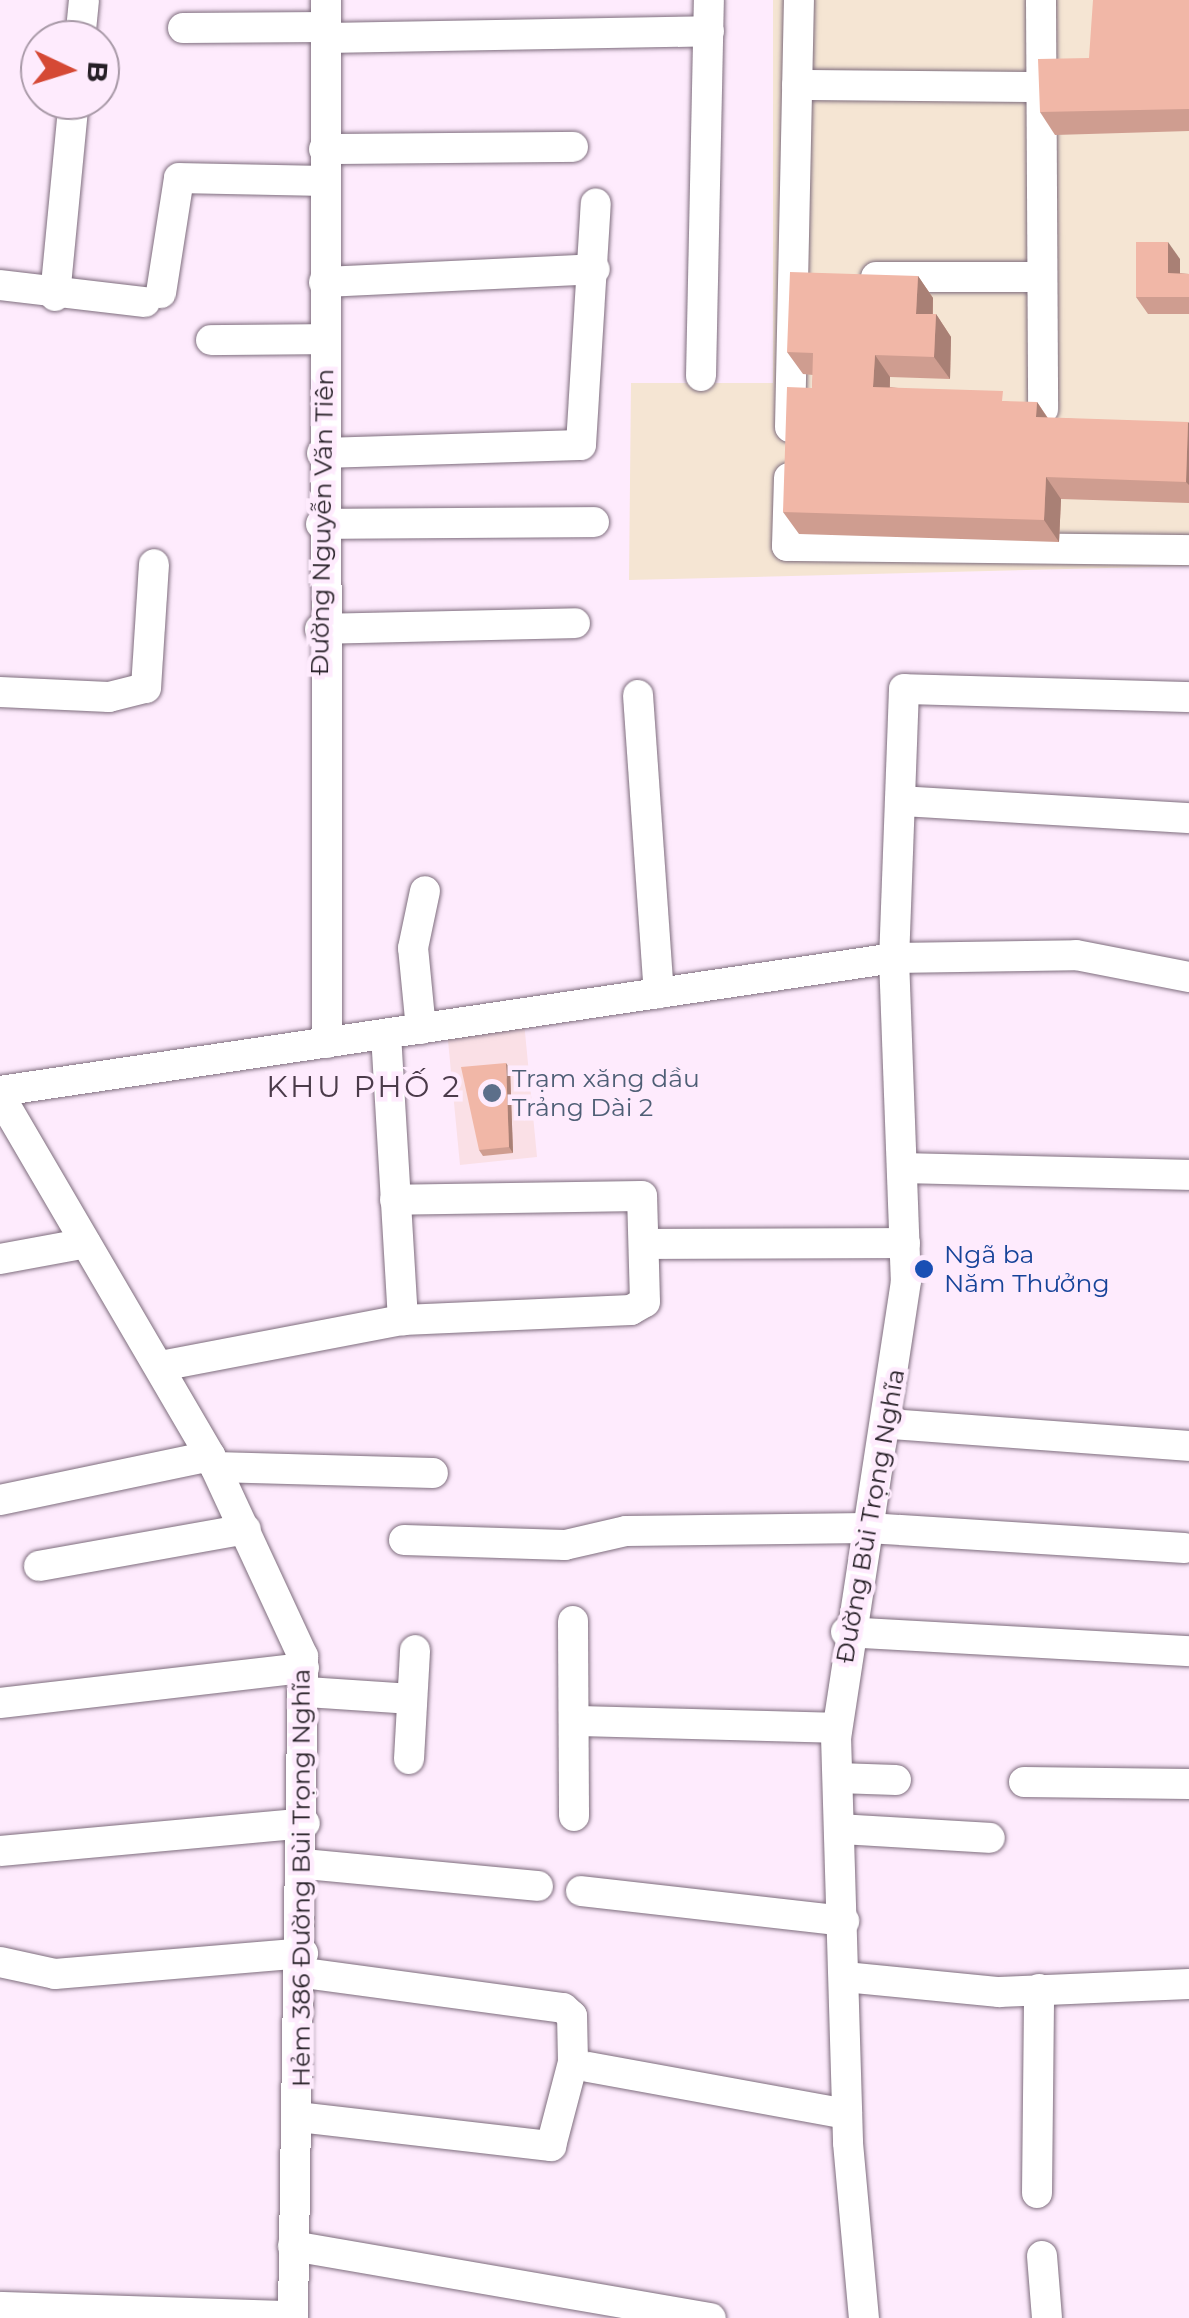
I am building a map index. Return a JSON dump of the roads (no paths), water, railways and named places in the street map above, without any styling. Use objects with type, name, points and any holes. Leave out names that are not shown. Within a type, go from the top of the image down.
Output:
[{"type":"street","points":[[799,0],[787,546],[1189,550]]},
{"type":"street","points":[[1040,0],[1043,409]]},
{"type":"street","points":[[183,28],[709,15],[701,376]]},
{"type":"street","name":"Đường Nguyễn Văn Tiên","points":[[326,22],[320,628],[326,1043]]},
{"type":"street","points":[[797,85],[1041,87]]},
{"type":"street","points":[[55,296],[72,120]]},
{"type":"street","points":[[324,149],[573,148]]},
{"type":"street","points":[[0,285],[55,296],[153,297],[179,178],[324,180]]},
{"type":"street","points":[[322,453],[581,445],[595,269],[596,203]]},
{"type":"street","points":[[324,282],[595,269]]},
{"type":"street","points":[[793,276],[1042,277]]},
{"type":"street","points":[[211,340],[324,339]]},
{"type":"street","points":[[321,524],[594,522]]},
{"type":"street","points":[[0,692],[109,697],[146,688],[154,564]]},
{"type":"street","points":[[320,628],[575,623]]},
{"type":"street","name":"Đường Bùi Trọng Nghĩa","points":[[864,2318],[847,2114],[837,1728],[846,1632],[890,1424],[905,1243],[906,1168],[894,958],[901,800],[897,698],[913,686],[1189,698]]},
{"type":"street","points":[[638,695],[658,993]]},
{"type":"street","points":[[901,800],[1189,818]]},
{"type":"street","points":[[421,1029],[413,948],[425,891]]},
{"type":"street","points":[[0,1094],[894,958],[1076,955],[1189,978]]},
{"type":"street","points":[[386,1034],[404,1320]]},
{"type":"street","name":"Hẻm 386 Đường Bùi Trọng Nghĩa","points":[[0,1094],[161,1366],[213,1462],[246,1529],[306,1680],[293,2317]]},
{"type":"street","points":[[906,1168],[1189,1175]]},
{"type":"street","points":[[161,1366],[404,1320],[639,1309],[648,1244],[648,1205],[630,1192],[396,1200]]},
{"type":"street","points":[[648,1244],[905,1243]]},
{"type":"street","points":[[0,1259],[86,1244]]},
{"type":"street","points":[[890,1424],[1189,1446]]},
{"type":"street","points":[[0,1500],[213,1462],[433,1473]]},
{"type":"street","points":[[404,1540],[565,1546],[626,1531],[868,1528],[1184,1548]]},
{"type":"street","points":[[39,1566],[246,1529]]},
{"type":"street","points":[[573,1621],[574,1816]]},
{"type":"street","points":[[846,1632],[1189,1651]]},
{"type":"street","points":[[409,1759],[415,1650]]},
{"type":"street","points":[[0,1703],[306,1680],[412,1699]]},
{"type":"street","points":[[575,1721],[837,1728]]},
{"type":"street","points":[[838,1778],[896,1780]]},
{"type":"street","points":[[1024,1782],[1189,1784]]},
{"type":"street","points":[[0,1851],[305,1823]]},
{"type":"street","points":[[840,1829],[990,1838]]},
{"type":"street","points":[[305,1864],[538,1886]]},
{"type":"street","points":[[581,1891],[844,1922]]},
{"type":"street","points":[[0,1962],[56,1974],[303,1963],[563,2008],[572,2016],[573,2062],[551,2146],[299,2117]]},
{"type":"street","points":[[845,1977],[1039,1989],[1189,1984]]},
{"type":"street","points":[[1038,2193],[1039,1989]]},
{"type":"street","points":[[588,2068],[847,2114]]},
{"type":"street","points":[[293,2246],[673,2315],[710,2318]]},
{"type":"street","points":[[1042,2256],[1046,2318]]},
{"type":"street","points":[[0,2307],[293,2317]]},
{"type":"place","name":"Trạm xăng dầu Trảng Dài 2","points":[[492,1093]]},
{"type":"place","name":"Ngã ba Năm Thưởng","points":[[924,1269]]},
{"type":"district","name":"KHU PHỐ 2","points":[[364,1087]]}]
